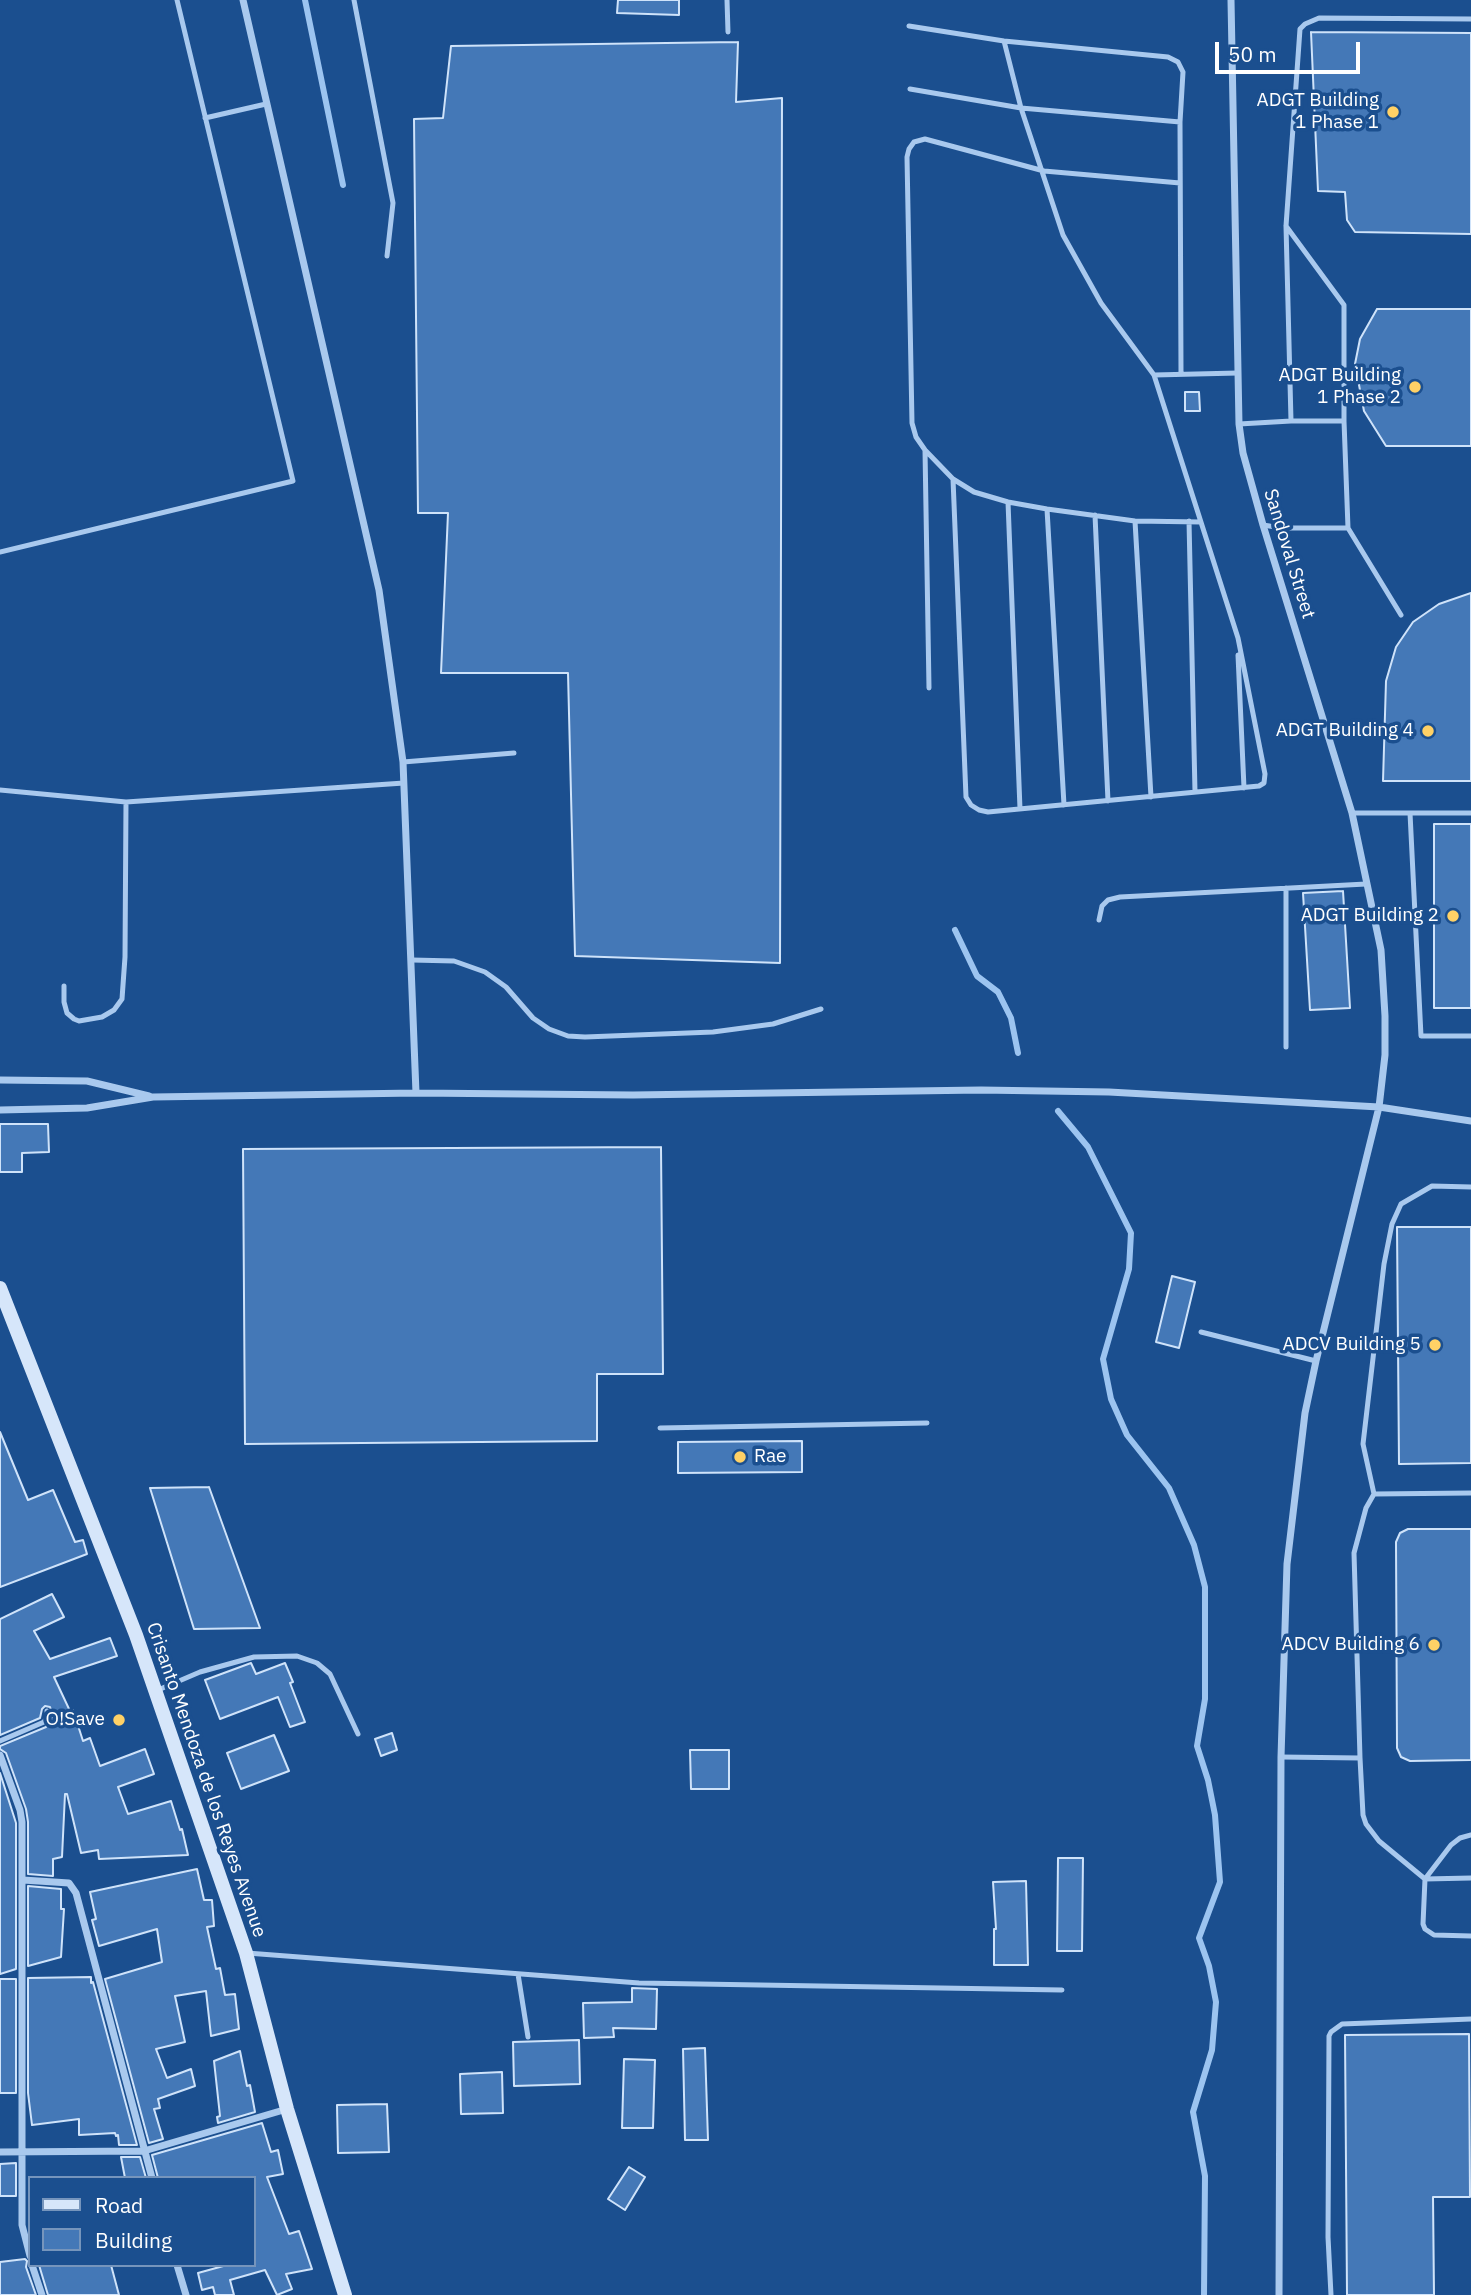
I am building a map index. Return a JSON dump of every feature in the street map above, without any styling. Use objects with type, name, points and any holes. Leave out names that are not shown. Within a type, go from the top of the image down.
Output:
[{"type":"main road","name":"Crisanto Mendoza de los Reyes Avenue","points":[[0,1288],[136,1635],[246,1953],[287,2109],[345,2295]]},
{"type":"street","points":[[243,0],[379,590],[403,762],[416,1093]]},
{"type":"street","name":"Sandoval Street","points":[[1231,0],[1239,424],[1243,453],[1352,813],[1381,950],[1384,1003],[1385,1055],[1379,1107],[1305,1413],[1287,1564],[1282,1758],[1279,2295]]},
{"type":"street","points":[[0,1080],[87,1081],[153,1097]]},
{"type":"street","points":[[0,1110],[87,1108],[153,1097],[981,1090],[1110,1092],[1379,1107],[1471,1121]]},
{"type":"street","points":[[0,1755],[20,1810],[23,1880],[22,2225],[28,2248]]},
{"type":"street","points":[[23,1880],[69,1882],[76,1893],[151,2176]]},
{"type":"street","points":[[0,2152],[144,2151],[287,2109]]},
{"type":"street","points":[[33,2267],[42,2295]]},
{"type":"street","points":[[178,2267],[186,2295]]},
{"type":"lane","points":[[0,552],[293,481],[177,0]]},
{"type":"lane","points":[[354,0],[393,203],[387,256]]},
{"type":"lane","points":[[727,0],[728,32]]},
{"type":"lane","points":[[1291,421],[1286,226],[1300,29],[1319,18],[1471,19]]},
{"type":"lane","points":[[909,26],[1004,41],[1168,57],[1178,62],[1183,72],[1180,122],[1181,374]]},
{"type":"lane","points":[[953,479],[966,797],[971,805],[988,812],[1244,788],[1264,783],[1265,774],[1238,638],[1154,375],[1101,303],[1063,236],[1044,171],[1021,108],[1004,41]]},
{"type":"lane","points":[[910,89],[1021,108],[1180,122]]},
{"type":"lane","points":[[205,118],[266,104]]},
{"type":"lane","points":[[1180,183],[1044,171],[925,139],[914,142],[909,149],[907,181],[912,423],[916,437],[925,450],[953,479],[974,492],[1008,502],[1135,521],[1201,522]]},
{"type":"lane","points":[[1286,226],[1344,305],[1348,528],[1401,615]]},
{"type":"lane","points":[[1154,375],[1238,373]]},
{"type":"lane","points":[[1239,424],[1344,421]]},
{"type":"lane","points":[[925,450],[929,688]]},
{"type":"lane","points":[[1008,502],[1020,809]]},
{"type":"lane","points":[[1047,509],[1064,805]]},
{"type":"lane","points":[[1095,515],[1108,800]]},
{"type":"lane","points":[[1135,521],[1151,797]]},
{"type":"lane","points":[[1189,521],[1195,792]]},
{"type":"lane","points":[[1263,525],[1282,528],[1348,528]]},
{"type":"lane","points":[[1238,638],[1244,788]]},
{"type":"lane","points":[[403,762],[514,753]]},
{"type":"lane","points":[[0,790],[126,802],[404,783]]},
{"type":"lane","points":[[64,986],[67,1013],[79,1021],[102,1017],[114,1010],[122,999],[125,957],[126,802]]},
{"type":"lane","points":[[1352,813],[1471,813]]},
{"type":"lane","points":[[1410,813],[1421,1036],[1471,1036]]},
{"type":"lane","points":[[1100,920],[1102,906],[1108,900],[1120,897],[1366,884]]},
{"type":"lane","points":[[1286,888],[1286,1047]]},
{"type":"lane","points":[[412,960],[454,961],[485,972],[506,986],[533,1018],[549,1029],[568,1036],[713,1032],[773,1024],[821,1009]]},
{"type":"lane","points":[[1471,1187],[1432,1186],[1401,1204],[1392,1224],[1384,1264],[1363,1444],[1374,1494],[1366,1508],[1354,1553],[1360,1758],[1363,1815],[1366,1824],[1386,1848],[1425,1879],[1471,1878]]},
{"type":"lane","points":[[1201,1332],[1316,1361]]},
{"type":"lane","points":[[660,1428],[928,1423]]},
{"type":"lane","points":[[1374,1494],[1471,1493]]},
{"type":"lane","points":[[155,1691],[200,1672],[254,1657],[298,1656],[317,1663],[330,1674],[358,1734]]},
{"type":"lane","points":[[0,1741],[44,1722],[48,1716],[47,1711]]},
{"type":"lane","points":[[1282,1758],[1360,1758]]},
{"type":"lane","points":[[1471,1835],[1460,1838],[1451,1845],[1425,1879],[1423,1924],[1434,1936],[1471,1936]]},
{"type":"lane","points":[[246,1953],[639,1983],[1062,1990]]},
{"type":"lane","points":[[518,1974],[528,2037]]},
{"type":"lane","points":[[1331,2295],[1328,2237],[1331,2032],[1342,2024],[1471,2019]]},
{"type":"building","points":[[618,0],[679,0],[679,15],[617,13]]},
{"type":"building","name":"ADGT Building 1 Phase 1","points":[[1311,32],[1471,33],[1471,234],[1355,232],[1347,220],[1345,192],[1318,191]]},
{"type":"building","points":[[738,42],[736,102],[782,98],[780,963],[575,956],[568,673],[441,673],[448,513],[418,513],[414,119],[443,118],[451,46]]},
{"type":"building","name":"ADGT Building 1 Phase 2","points":[[1377,309],[1471,309],[1471,446],[1386,446],[1364,411],[1355,364],[1360,339]]},
{"type":"building","points":[[1185,392],[1199,392],[1200,411],[1185,411]]},
{"type":"building","name":"ADGT Building 4","points":[[1471,593],[1471,781],[1383,781],[1386,681],[1396,647],[1413,622],[1439,604]]},
{"type":"building","name":"ADGT Building 2","points":[[1434,824],[1471,824],[1471,1008],[1434,1008]]},
{"type":"building","points":[[1343,891],[1350,1008],[1310,1010],[1303,893]]},
{"type":"building","points":[[0,1124],[48,1124],[49,1152],[22,1153],[22,1172],[0,1172]]},
{"type":"building","points":[[661,1147],[663,1374],[597,1374],[597,1441],[245,1444],[243,1149]]},
{"type":"building","name":"ADCV Building 5","points":[[1397,1227],[1471,1227],[1471,1463],[1399,1464]]},
{"type":"building","points":[[1172,1276],[1195,1282],[1179,1348],[1156,1342]]},
{"type":"building","points":[[0,1432],[28,1500],[53,1490],[75,1542],[83,1540],[87,1554],[0,1587]]},
{"type":"building","name":"Rae","points":[[802,1441],[802,1472],[678,1473],[678,1442]]},
{"type":"building","points":[[209,1487],[260,1628],[194,1629],[150,1488]]},
{"type":"building","name":"ADCV Building 6","points":[[1408,1529],[1471,1529],[1471,1760],[1410,1761],[1401,1757],[1397,1748],[1396,1542],[1400,1533]]},
{"type":"building","points":[[52,1594],[64,1617],[34,1631],[50,1659],[110,1638],[117,1656],[54,1677],[70,1711],[73,1710],[83,1741],[90,1738],[100,1766],[145,1749],[154,1774],[118,1787],[128,1814],[171,1801],[188,1855],[99,1859],[98,1850],[81,1853],[65,1794],[62,1857],[53,1859],[53,1876],[28,1874],[26,1809],[6,1753],[0,1746],[46,1727],[53,1715],[50,1707],[45,1706],[40,1718],[0,1735],[0,1619]]},
{"type":"building","points":[[251,1663],[256,1674],[285,1663],[305,1722],[290,1727],[278,1697],[220,1719],[205,1680]]},
{"type":"building","points":[[392,1733],[397,1750],[381,1756],[375,1739]]},
{"type":"building","points":[[274,1735],[289,1771],[241,1789],[227,1753]]},
{"type":"building","points":[[690,1750],[729,1750],[729,1789],[691,1789]]},
{"type":"building","points":[[0,1773],[16,1823],[16,1969],[0,1974]]},
{"type":"building","points":[[1058,1858],[1083,1858],[1082,1951],[1057,1951]]},
{"type":"building","points":[[197,1869],[204,1900],[212,1900],[214,1926],[207,1927],[216,1969],[220,1968],[225,1995],[235,1994],[239,2029],[211,2036],[206,1991],[175,1996],[185,2042],[156,2049],[167,2078],[191,2069],[195,2086],[158,2099],[160,2108],[154,2109],[163,2139],[149,2143],[105,1979],[162,1962],[157,1929],[99,1946],[92,1920],[96,1919],[90,1892]]},
{"type":"building","points":[[1026,1881],[1028,1965],[994,1965],[996,1929],[993,1882]]},
{"type":"building","points":[[28,1886],[61,1889],[61,1909],[64,1909],[61,1957],[28,1966]]},
{"type":"building","points":[[91,1977],[137,2145],[119,2145],[118,2135],[115,2133],[79,2135],[79,2119],[32,2125],[28,2093],[28,1978]]},
{"type":"building","points":[[0,1979],[16,1979],[16,2093],[0,2093]]},
{"type":"building","points":[[632,1988],[657,1989],[656,2029],[613,2028],[614,2037],[584,2038],[583,2003],[632,2002]]},
{"type":"building","points":[[1469,2034],[1470,2197],[1433,2197],[1434,2295],[1347,2295],[1345,2035]]},
{"type":"building","points":[[579,2040],[580,2084],[514,2086],[513,2042]]},
{"type":"building","points":[[705,2048],[708,2140],[685,2140],[683,2049]]},
{"type":"building","points":[[240,2051],[255,2112],[218,2123],[217,2117],[220,2116],[214,2061]]},
{"type":"building","points":[[624,2059],[655,2060],[653,2128],[622,2128]]},
{"type":"building","points":[[502,2072],[503,2113],[461,2114],[460,2074]]},
{"type":"building","points":[[387,2104],[389,2152],[338,2153],[337,2105]]},
{"type":"building","points":[[262,2123],[271,2152],[278,2150],[283,2174],[267,2177],[289,2234],[299,2231],[312,2269],[286,2274],[292,2289],[277,2295],[265,2270],[230,2280],[234,2295],[215,2295],[213,2287],[202,2290],[198,2273],[220,2267],[256,2267],[256,2176],[157,2176],[152,2155]]},
{"type":"building","points":[[121,2157],[140,2157],[145,2176],[125,2176]]},
{"type":"building","points":[[16,2163],[16,2196],[0,2196],[0,2164]]},
{"type":"building","points":[[629,2167],[645,2177],[625,2210],[608,2199]]},
{"type":"building","points":[[25,2259],[36,2295],[0,2295],[0,2262]]},
{"type":"building","points":[[40,2267],[112,2267],[119,2295],[48,2295]]},
{"type":"waterway","points":[[305,0],[343,185]]},
{"type":"waterway","points":[[955,930],[977,976],[998,992],[1011,1018],[1018,1053]]},
{"type":"waterway","points":[[1058,1111],[1088,1147],[1131,1233],[1129,1269],[1103,1359],[1111,1399],[1127,1435],[1169,1488],[1194,1545],[1205,1587],[1205,1699],[1197,1746],[1215,1815],[1220,1882],[1199,1938],[1209,1966],[1216,2002],[1212,2050],[1193,2112],[1205,2176],[1204,2295]]},
{"type":"place","name":"ADGT Building 1 Phase 1","points":[[1393,112]]},
{"type":"place","name":"ADGT Building 1 Phase 2","points":[[1415,387]]},
{"type":"place","name":"ADGT Building 4","points":[[1428,731]]},
{"type":"place","name":"ADGT Building 2","points":[[1453,916]]},
{"type":"place","name":"ADCV Building 5","points":[[1435,1345]]},
{"type":"place","name":"Rae","points":[[740,1457]]},
{"type":"place","name":"ADCV Building 6","points":[[1434,1645]]},
{"type":"place","name":"O!Save","points":[[119,1720]]}]
